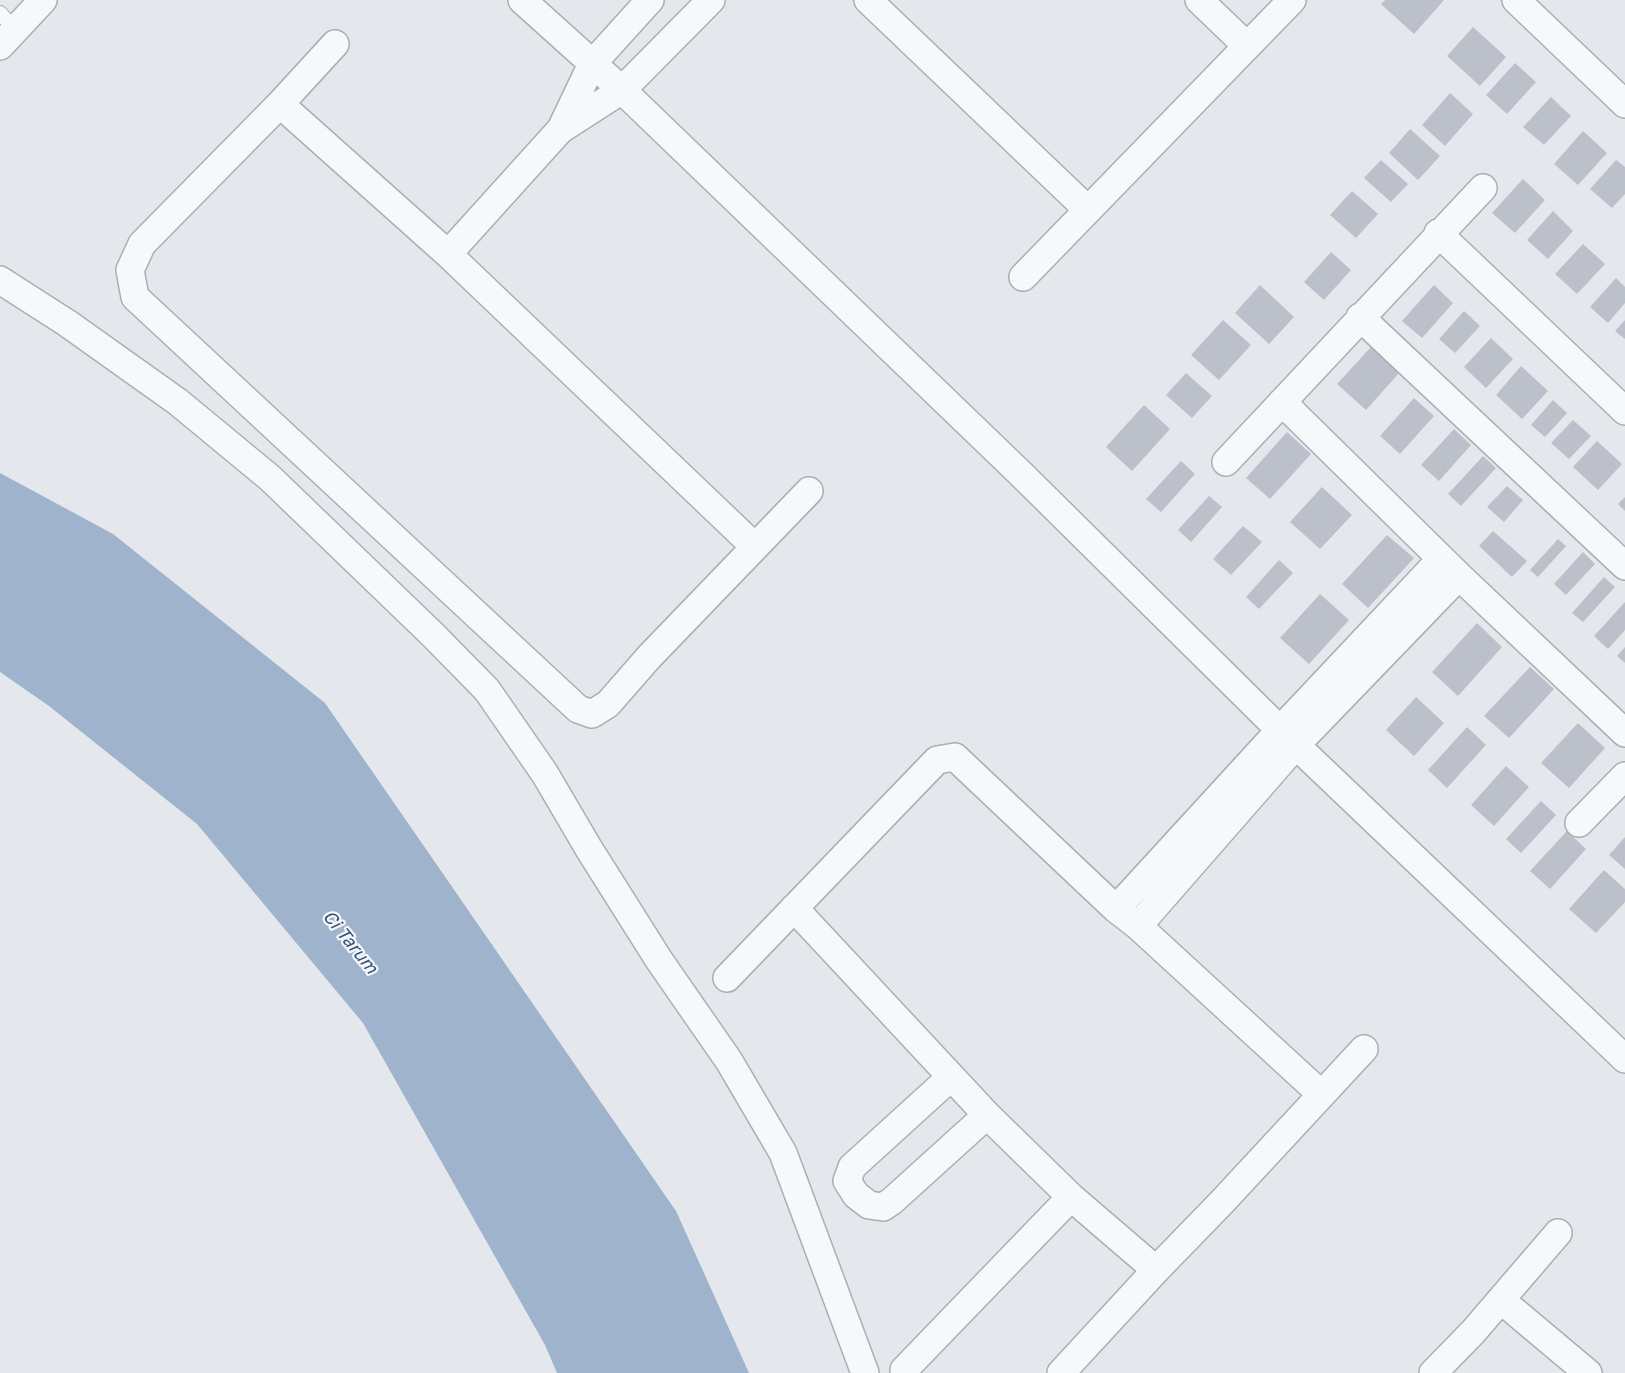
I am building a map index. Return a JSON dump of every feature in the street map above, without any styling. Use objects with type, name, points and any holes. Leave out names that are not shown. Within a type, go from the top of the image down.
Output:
[{"type":"street","points":[[5,30],[43,0]]},
{"type":"street","points":[[522,0],[622,90],[1020,473],[1288,737],[1625,1059]]},
{"type":"street","points":[[560,130],[592,63],[650,0]]},
{"type":"street","points":[[448,254],[560,130],[622,90],[711,0]]},
{"type":"street","points":[[868,0],[1088,210]]},
{"type":"street","points":[[1199,0],[1247,46]]},
{"type":"street","points":[[1023,277],[1292,0]]},
{"type":"street","points":[[1515,0],[1625,104]]},
{"type":"street","points":[[335,44],[142,244],[130,270],[135,297],[578,709],[592,714],[608,704],[649,657],[809,491]]},
{"type":"street","points":[[279,104],[448,254],[755,547]]},
{"type":"street","points":[[1226,462],[1483,188]]},
{"type":"street","points":[[1438,234],[1625,411]]},
{"type":"street","points":[[0,280],[67,323],[178,402],[270,478],[487,690],[545,774],[659,960],[729,1061],[783,1153],[865,1373]]},
{"type":"street","points":[[1360,317],[1625,566]]},
{"type":"street","points":[[1282,402],[1450,568],[1625,733]]},
{"type":"street","points":[[1116,909],[1288,737],[1450,568]]},
{"type":"street","points":[[1138,926],[1288,737]]},
{"type":"street","points":[[727,978],[937,760],[955,757],[1116,909],[1138,926],[1321,1094]]},
{"type":"street","points":[[1579,823],[1625,776]]},
{"type":"street","points":[[794,908],[987,1115],[1071,1197],[1156,1270]]},
{"type":"street","points":[[1061,1373],[1364,1049]]},
{"type":"street","points":[[951,1077],[852,1167],[847,1181],[856,1195],[869,1205],[883,1207],[987,1115]]},
{"type":"street","points":[[904,1370],[1071,1197]]},
{"type":"street","points":[[1433,1373],[1473,1332],[1558,1233]]},
{"type":"street","points":[[1501,1300],[1588,1373]]},
{"type":"water","name":"Ci Tarum","points":[[0,473],[113,534],[325,703],[676,1211],[749,1373],[557,1373],[545,1345],[363,1023],[197,824],[49,706],[0,672]]},
{"type":"building","points":[[1385,0],[1444,0],[1414,34],[1381,4]]},
{"type":"building","points":[[1473,27],[1506,57],[1480,86],[1447,56]]},
{"type":"building","points":[[1515,63],[1536,82],[1507,114],[1486,95]]},
{"type":"building","points":[[1450,93],[1473,114],[1445,146],[1422,125]]},
{"type":"building","points":[[1551,97],[1571,116],[1544,145],[1523,127]]},
{"type":"building","points":[[1410,129],[1440,156],[1418,180],[1389,153]]},
{"type":"building","points":[[1583,131],[1607,153],[1578,185],[1554,164]]},
{"type":"building","points":[[1381,160],[1408,184],[1391,202],[1364,178]]},
{"type":"building","points":[[1616,160],[1625,167],[1625,194],[1612,208],[1590,189]]},
{"type":"building","points":[[1523,179],[1545,200],[1515,233],[1492,213]]},
{"type":"building","points":[[1352,191],[1378,214],[1356,238],[1330,215]]},
{"type":"building","points":[[1553,211],[1573,231],[1548,259],[1527,240]]},
{"type":"building","points":[[1583,244],[1605,264],[1577,294],[1555,274]]},
{"type":"building","points":[[1331,252],[1351,270],[1324,300],[1304,282]]},
{"type":"building","points":[[1616,278],[1625,287],[1625,303],[1608,323],[1590,307]]},
{"type":"building","points":[[1260,285],[1294,317],[1269,344],[1235,313]]},
{"type":"building","points":[[1434,285],[1453,303],[1422,338],[1402,321]]},
{"type":"building","points":[[1464,311],[1480,326],[1455,353],[1439,339]]},
{"type":"building","points":[[1223,320],[1251,345],[1219,380],[1191,355]]},
{"type":"building","points":[[1625,320],[1625,339],[1615,331]]},
{"type":"building","points":[[1491,338],[1513,359],[1486,388],[1464,367]]},
{"type":"building","points":[[1372,346],[1400,372],[1366,410],[1337,384]]},
{"type":"building","points":[[1521,366],[1548,391],[1522,419],[1496,395]]},
{"type":"building","points":[[1186,373],[1212,396],[1192,418],[1166,395]]},
{"type":"building","points":[[1414,398],[1434,416],[1400,454],[1380,436]]},
{"type":"building","points":[[1553,400],[1567,413],[1545,437],[1531,425]]},
{"type":"building","points":[[1144,405],[1170,429],[1132,471],[1106,447]]},
{"type":"building","points":[[1573,420],[1591,436],[1569,459],[1551,443]]},
{"type":"building","points":[[1454,429],[1471,445],[1439,481],[1421,465]]},
{"type":"building","points":[[1287,432],[1311,454],[1270,499],[1246,478]]},
{"type":"building","points":[[1597,441],[1622,464],[1598,490],[1573,467]]},
{"type":"building","points":[[1483,456],[1496,468],[1461,506],[1448,494]]},
{"type":"building","points":[[1181,461],[1195,474],[1161,512],[1146,499]]},
{"type":"building","points":[[1507,486],[1523,500],[1504,522],[1487,507]]},
{"type":"building","points":[[1322,487],[1352,515],[1320,549],[1290,522]]},
{"type":"building","points":[[1209,496],[1222,507],[1191,542],[1178,530]]},
{"type":"building","points":[[1625,497],[1625,511],[1618,504]]},
{"type":"building","points":[[1243,526],[1262,542],[1231,575],[1213,559]]},
{"type":"building","points":[[1493,531],[1527,561],[1512,577],[1479,546]]},
{"type":"building","points":[[1387,535],[1414,558],[1368,608],[1342,584]]},
{"type":"building","points":[[1558,539],[1566,546],[1538,577],[1530,570]]},
{"type":"building","points":[[1583,552],[1595,564],[1566,595],[1554,584]]},
{"type":"building","points":[[1279,560],[1293,573],[1259,609],[1246,597]]},
{"type":"building","points":[[1604,577],[1615,587],[1583,622],[1572,613]]},
{"type":"building","points":[[1320,594],[1349,620],[1309,664],[1280,638]]},
{"type":"building","points":[[1625,602],[1625,630],[1608,649],[1594,636]]},
{"type":"building","points":[[1477,623],[1502,647],[1458,696],[1432,672]]},
{"type":"building","points":[[1625,647],[1625,663],[1617,656]]},
{"type":"building","points":[[1530,667],[1554,689],[1509,738],[1484,716]]},
{"type":"building","points":[[1416,697],[1444,723],[1414,756],[1386,730]]},
{"type":"building","points":[[1578,723],[1605,748],[1569,788],[1541,763]]},
{"type":"building","points":[[1467,727],[1486,745],[1447,788],[1428,770]]},
{"type":"building","points":[[1506,766],[1529,787],[1494,826],[1471,805]]},
{"type":"building","points":[[1541,801],[1556,815],[1521,853],[1506,839]]},
{"type":"building","points":[[1567,831],[1586,849],[1550,889],[1530,871]]},
{"type":"building","points":[[1625,837],[1625,869],[1609,855]]},
{"type":"building","points":[[1604,870],[1625,889],[1625,902],[1596,933],[1569,909]]}]
